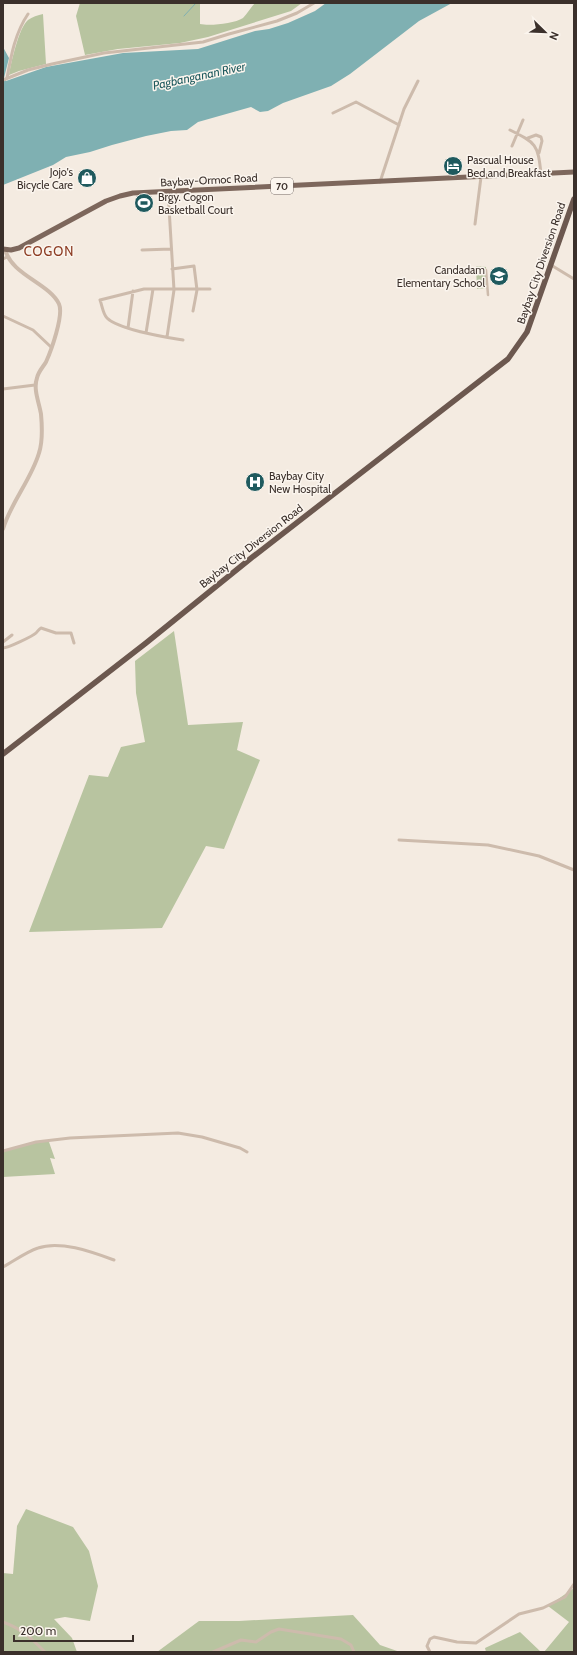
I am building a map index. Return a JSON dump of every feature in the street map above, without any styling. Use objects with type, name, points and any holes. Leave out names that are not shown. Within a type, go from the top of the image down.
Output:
[{"type":"highway","name":"Baybay City Diversion Road","points":[[3,754],[261,550],[508,360],[528,332],[574,199]]},
{"type":"main road","name":"Baybay-Ormoc Road","points":[[4,249],[19,248],[106,201],[133,193],[574,172]]},
{"type":"street","points":[[5,79],[52,64],[104,53],[203,42],[277,21],[297,13],[314,3]]},
{"type":"street","points":[[5,79],[22,23],[28,14]]},
{"type":"street","points":[[380,182],[405,107],[418,81]]},
{"type":"street","points":[[333,113],[357,102],[399,125]]},
{"type":"street","points":[[512,146],[523,120]]},
{"type":"street","points":[[510,130],[528,138],[539,153]]},
{"type":"street","points":[[528,138],[536,135],[541,137],[542,141],[539,153],[541,174]]},
{"type":"street","points":[[475,224],[481,177]]},
{"type":"street","points":[[168,191],[174,290],[168,337]]},
{"type":"street","points":[[3,529],[9,511],[33,468],[40,450],[41,414],[35,385],[37,376],[47,361],[60,320],[61,312],[59,303],[49,293],[5,258],[4,249]]},
{"type":"street","points":[[142,250],[171,249]]},
{"type":"street","points":[[172,269],[194,266],[197,290],[193,312]]},
{"type":"street","points":[[551,266],[574,279]]},
{"type":"street","points":[[468,273],[476,273],[486,270],[488,295]]},
{"type":"street","points":[[182,340],[128,328],[106,317],[100,300],[144,289],[210,289]]},
{"type":"street","points":[[146,333],[153,289]]},
{"type":"street","points":[[128,328],[134,291]]},
{"type":"street","points":[[3,316],[33,330],[51,347]]},
{"type":"street","points":[[3,389],[35,385]]},
{"type":"street","points":[[3,648],[7,648],[22,641],[35,634],[41,628],[57,634],[71,633],[74,643]]},
{"type":"street","points":[[3,642],[12,635]]},
{"type":"street","points":[[399,840],[488,844],[539,856],[574,870]]},
{"type":"street","points":[[3,1151],[36,1142],[70,1138],[178,1133],[202,1137],[240,1148],[247,1152]]},
{"type":"street","points":[[3,1267],[37,1248],[47,1245],[60,1244],[114,1260]]},
{"type":"street","points":[[430,1652],[427,1646],[430,1639],[434,1637],[457,1642],[476,1643],[519,1614],[543,1608],[565,1597],[574,1584]]},
{"type":"street","points":[[3,1622],[28,1634],[46,1652]]},
{"type":"street","points":[[213,1652],[241,1640],[256,1642],[270,1632],[279,1629],[341,1638],[351,1645],[354,1652]]},
{"type":"green space","points":[[80,3],[200,3],[200,24],[209,25],[239,20],[243,18],[255,3],[302,3],[291,11],[208,37],[180,43],[118,49],[85,55],[76,16]]},
{"type":"green space","points":[[43,14],[46,64],[9,75],[16,46],[25,24],[31,18]]},
{"type":"green space","name":"Brgy. Cogon Basketball Court","points":[[152,197],[153,207],[136,208],[135,198]]},
{"type":"green space","points":[[476,266],[486,267],[487,288],[477,289]]},
{"type":"green space","points":[[174,631],[188,725],[243,722],[237,750],[260,760],[224,849],[206,846],[162,928],[29,932],[89,775],[108,777],[121,747],[145,742],[136,693],[135,661]]},
{"type":"green space","points":[[36,1142],[49,1142],[55,1159],[50,1158],[55,1174],[3,1177],[3,1151]]},
{"type":"green space","points":[[26,1509],[73,1527],[89,1551],[98,1586],[90,1621],[65,1617],[54,1619],[72,1638],[77,1652],[3,1652],[3,1573],[13,1574],[17,1526]]},
{"type":"green space","points":[[574,1588],[574,1652],[544,1652],[569,1622],[548,1606]]},
{"type":"green space","points":[[353,1615],[380,1645],[400,1652],[157,1652],[199,1621],[239,1621]]},
{"type":"green space","points":[[520,1632],[541,1652],[486,1652],[485,1648]]},
{"type":"water","name":"Pagbanganan River","points":[[326,3],[452,3],[419,21],[350,74],[331,86],[283,103],[268,111],[260,112],[251,107],[198,122],[187,130],[171,131],[146,136],[90,152],[66,157],[53,165],[3,185],[3,47],[9,58],[4,78],[6,81],[46,67],[123,53],[198,49],[255,31],[269,29],[288,23],[315,11]]},
{"type":"waterway","points":[[184,16],[196,3]]},
{"type":"place","name":"Pascual House Bed and Breakfast","points":[[453,166]]},
{"type":"place","name":"Jojo's Bicycle Care","points":[[87,178]]},
{"type":"place","name":"Brgy. Cogon Basketball Court","points":[[144,203]]},
{"type":"place","name":"Candadam Elementary School","points":[[499,276]]},
{"type":"place","name":"Baybay City New Hospital","points":[[255,482]]},
{"type":"district","name":"COGON","points":[[49,251]]}]
